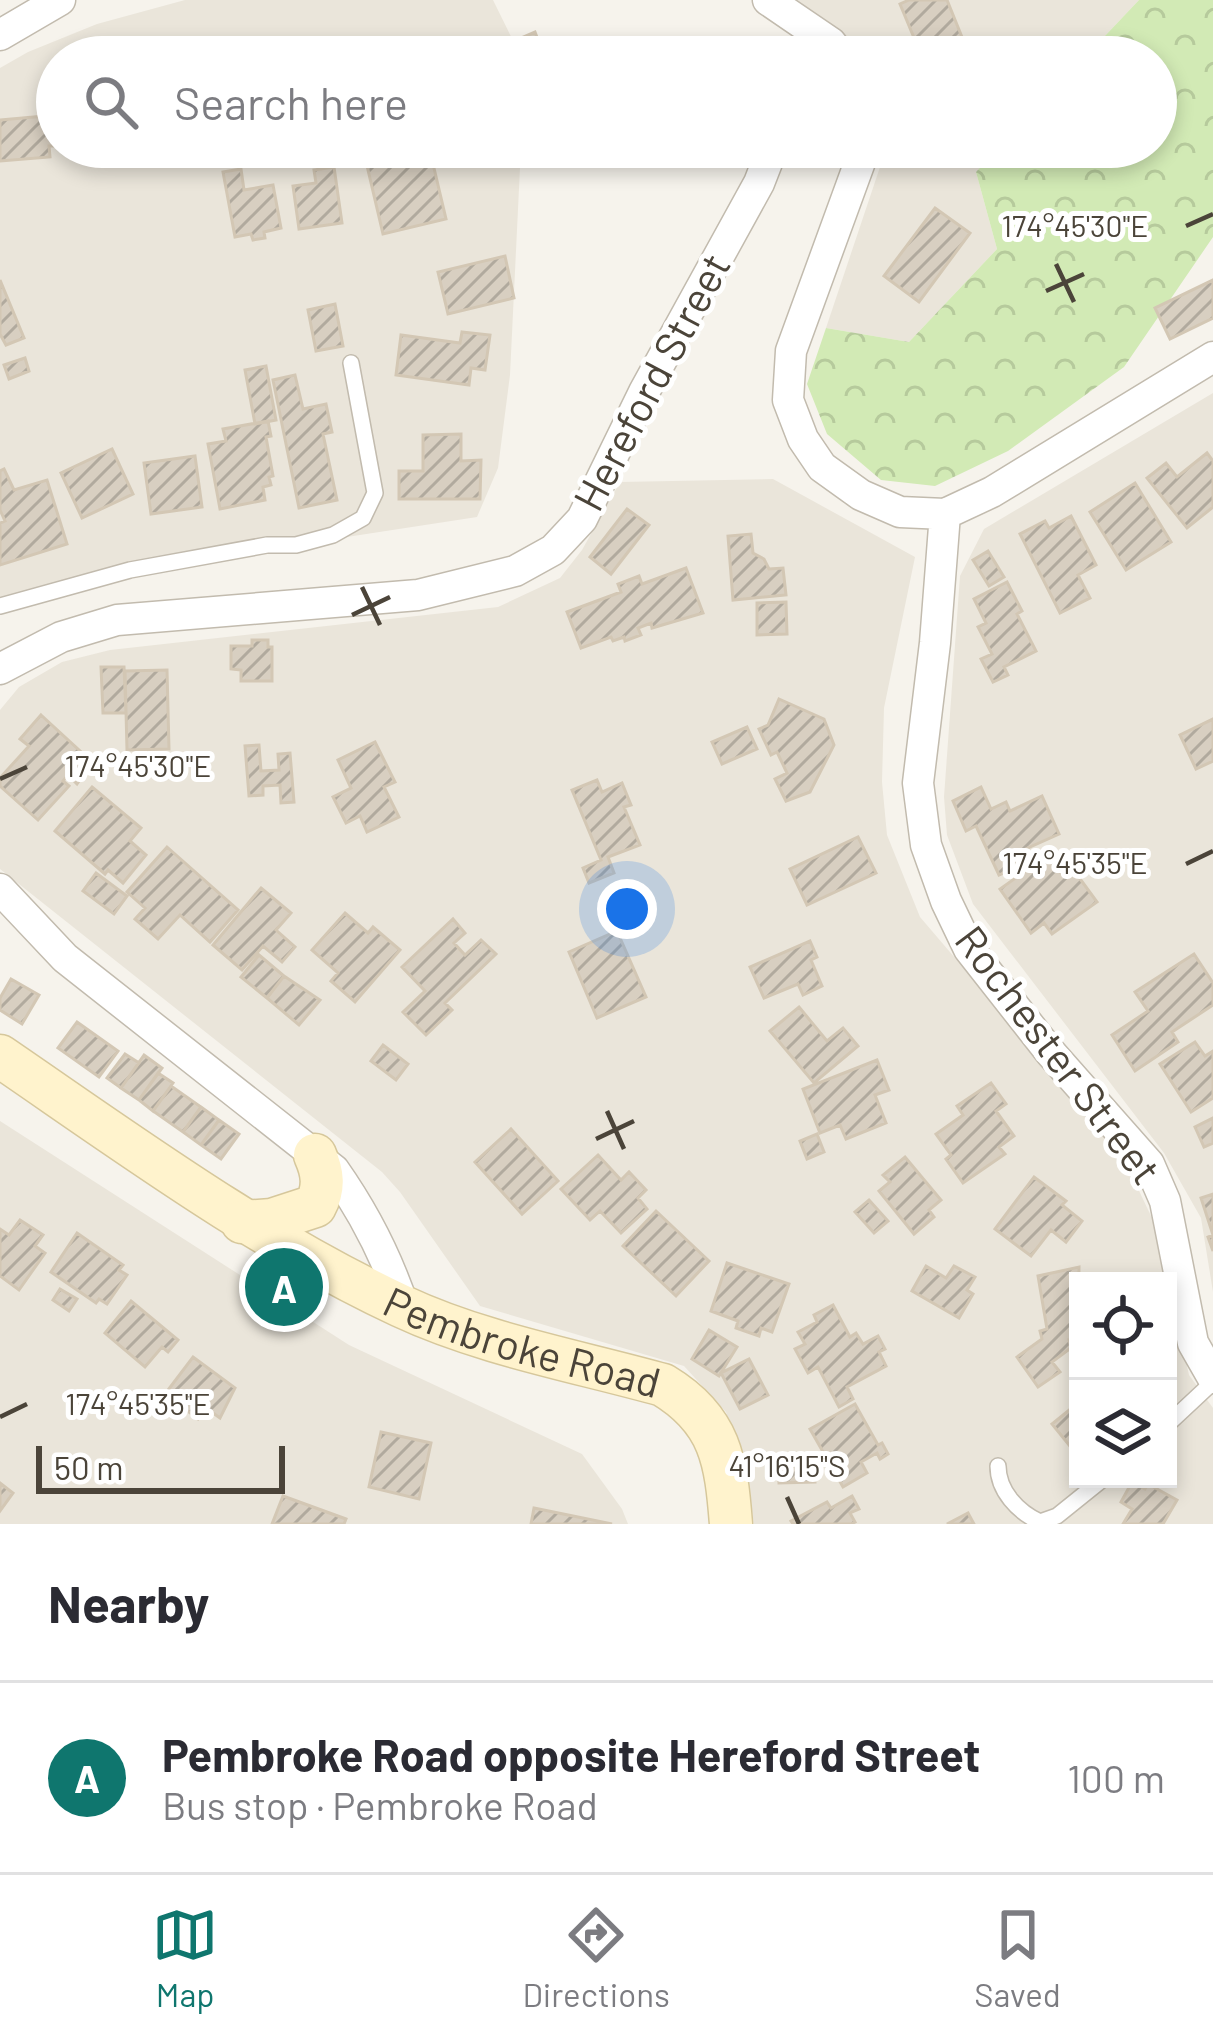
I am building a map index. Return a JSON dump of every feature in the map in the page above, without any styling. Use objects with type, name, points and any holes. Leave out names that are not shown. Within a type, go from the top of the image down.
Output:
[{"type":"street","points":[[0,35],[61,0]]},
{"type":"street","points":[[768,0],[801,36]]},
{"type":"street","name":"Hereford Street","points":[[0,669],[61,638],[117,620],[418,595],[515,571],[553,550],[582,519],[644,392],[765,168]]},
{"type":"street","points":[[858,168],[791,351],[788,400],[803,439],[822,467],[861,495],[901,512],[945,514],[992,492],[1213,357]]},
{"type":"street","name":"Rochester Street","points":[[945,514],[918,783],[926,845],[946,901],[980,964],[1159,1181],[1192,1343],[1213,1380]]},
{"type":"street","points":[[0,889],[65,958],[334,1170],[365,1214],[404,1308]]},
{"type":"street","name":"Pembroke Road","points":[[0,1056],[242,1222],[404,1308],[663,1385],[688,1400],[721,1448],[731,1524]]},
{"type":"street","points":[[242,1222],[272,1220],[315,1206],[322,1194],[322,1172],[315,1155]]},
{"type":"lane","points":[[0,606],[130,570],[267,545],[296,545],[333,535],[363,518],[375,493],[351,363]]},
{"type":"lane","points":[[1177,1415],[1213,1380]]},
{"type":"lane","points":[[998,1466],[999,1484],[1024,1515],[1040,1522],[1058,1516],[1092,1488]]},
{"type":"shaded area","points":[[185,0],[493,0],[511,36],[67,36]]},
{"type":"shaded area","points":[[788,0],[1139,0],[1105,36],[837,36],[823,18]]},
{"type":"shaded area","points":[[36,49],[36,168],[520,168],[510,375],[498,468],[477,517],[81,578],[0,607],[0,68]]},
{"type":"shaded area","points":[[880,168],[980,168],[976,172],[997,249],[909,342],[826,328]]},
{"type":"shaded area","points":[[1213,393],[1213,1292],[1201,1218],[1164,1153],[973,904],[947,835],[944,797],[960,576],[984,529]]},
{"type":"shaded area","points":[[773,479],[915,557],[884,708],[882,782],[887,835],[920,917],[1120,1151],[1152,1218],[1166,1272],[1069,1272],[1069,1488],[1177,1488],[1177,1321],[1189,1375],[1213,1408],[1213,1524],[754,1524],[746,1472],[726,1412],[684,1366],[480,1306],[382,1172],[0,869],[0,710],[19,687],[62,662],[110,650],[498,607],[560,578],[582,550],[620,482]]},
{"type":"shaded area","points":[[0,1121],[349,1345],[582,1454],[628,1524],[0,1524]]},
{"type":"green space","points":[[1139,0],[1213,0],[1213,237],[1124,367],[1008,451],[935,486],[881,480],[827,434],[807,384],[826,328],[909,342],[997,249],[976,172],[980,168],[1177,168],[1177,36],[1105,36]]},
{"type":"building","points":[[947,0],[962,36],[913,36],[900,4]]},
{"type":"building","points":[[36,117],[36,158],[0,161],[0,120]]},
{"type":"building","points":[[334,168],[342,223],[299,229],[293,186],[316,183],[314,170]]},
{"type":"building","points":[[368,168],[434,168],[446,219],[383,234]]},
{"type":"building","points":[[241,169],[244,190],[273,185],[281,228],[264,232],[265,238],[235,237],[223,172]]},
{"type":"building","points":[[935,208],[970,233],[919,302],[884,276]]},
{"type":"building","points":[[505,256],[514,298],[448,314],[438,272]]},
{"type":"building","points":[[0,280],[24,338],[6,345],[0,334]]},
{"type":"building","points":[[1213,280],[1213,318],[1170,339],[1155,308]]},
{"type":"building","points":[[335,304],[343,346],[316,351],[308,310]]},
{"type":"building","points":[[462,332],[490,335],[485,370],[471,368],[469,385],[396,375],[401,335],[460,343]]},
{"type":"building","points":[[25,358],[29,371],[9,379],[4,365]]},
{"type":"building","points":[[266,366],[276,420],[255,424],[245,370]]},
{"type":"building","points":[[295,375],[303,409],[326,404],[332,432],[323,434],[337,500],[299,508],[273,380]]},
{"type":"building","points":[[268,421],[273,476],[269,477],[271,485],[263,487],[265,500],[220,509],[208,444],[226,441],[223,429]]},
{"type":"building","points":[[461,434],[461,461],[481,460],[480,499],[399,499],[399,471],[423,471],[423,435]]},
{"type":"building","points":[[112,449],[133,494],[82,518],[61,473]]},
{"type":"building","points":[[1207,453],[1213,461],[1213,507],[1187,528],[1147,478],[1166,463],[1177,477]]},
{"type":"building","points":[[195,456],[202,507],[151,514],[144,463]]},
{"type":"building","points":[[4,469],[14,490],[47,480],[67,544],[0,565],[0,523],[5,521],[0,510],[0,471]]},
{"type":"building","points":[[1135,483],[1171,542],[1126,570],[1090,512]]},
{"type":"building","points":[[627,509],[649,525],[611,574],[590,557]]},
{"type":"building","points":[[1071,516],[1096,565],[1078,575],[1090,598],[1060,613],[1020,534],[1045,521],[1049,528]]},
{"type":"building","points":[[751,534],[753,553],[769,569],[783,568],[786,595],[733,600],[728,536]]},
{"type":"building","points":[[988,551],[1004,577],[989,586],[973,560]]},
{"type":"building","points":[[686,568],[703,613],[652,628],[651,623],[638,628],[641,635],[625,641],[611,637],[581,648],[567,612],[621,592],[618,584],[639,576],[642,584]]},
{"type":"building","points":[[1007,582],[1036,651],[1004,667],[1008,675],[993,682],[981,659],[992,654],[978,627],[986,623],[974,599]]},
{"type":"building","points":[[786,602],[787,634],[757,635],[757,603]]},
{"type":"building","points":[[252,640],[268,640],[272,647],[272,681],[241,681],[241,670],[231,669],[231,646],[252,646]]},
{"type":"building","points":[[101,667],[124,667],[126,713],[103,713]]},
{"type":"building","points":[[167,670],[169,749],[127,750],[125,671]]},
{"type":"building","points":[[779,699],[824,719],[834,745],[810,792],[786,801],[775,779],[787,773],[777,752],[771,755],[759,729],[768,725]]},
{"type":"building","points":[[41,715],[92,762],[77,784],[68,775],[63,781],[69,786],[38,820],[0,786],[0,778],[29,746],[20,739]]},
{"type":"building","points":[[1213,719],[1213,761],[1196,769],[1180,735]]},
{"type":"building","points":[[747,727],[757,749],[722,764],[712,742]]},
{"type":"building","points":[[375,742],[395,782],[384,787],[399,817],[367,832],[360,816],[346,823],[333,797],[351,788],[338,760]]},
{"type":"building","points":[[259,745],[261,771],[279,770],[278,754],[290,753],[294,802],[281,803],[280,785],[263,786],[263,795],[249,796],[245,746]]},
{"type":"building","points":[[597,780],[602,792],[622,783],[631,805],[624,807],[640,845],[608,857],[614,873],[589,883],[583,868],[601,860],[572,790]]},
{"type":"building","points":[[92,787],[141,828],[130,841],[146,855],[123,883],[108,870],[105,874],[55,831]]},
{"type":"building","points":[[981,787],[991,809],[1006,802],[1010,811],[1042,796],[1059,834],[1019,852],[1024,864],[999,875],[976,826],[966,831],[953,801]]},
{"type":"building","points":[[858,837],[876,873],[807,905],[790,869]]},
{"type":"building","points":[[167,847],[238,910],[210,942],[180,915],[158,939],[135,919],[145,908],[127,892]]},
{"type":"building","points":[[1048,855],[1060,872],[1070,865],[1097,902],[1052,934],[1044,923],[1031,933],[1000,889]]},
{"type":"building","points":[[96,873],[127,896],[114,914],[83,891]]},
{"type":"building","points":[[261,888],[291,913],[276,930],[295,947],[282,962],[263,946],[242,970],[213,945]]},
{"type":"building","points":[[345,913],[368,933],[373,927],[400,950],[355,1002],[331,981],[338,973],[312,950]]},
{"type":"building","points":[[453,919],[465,933],[454,943],[465,955],[481,940],[496,954],[445,1003],[452,1010],[426,1035],[403,1012],[425,991],[402,967]]},
{"type":"building","points":[[617,931],[646,997],[597,1018],[569,952]]},
{"type":"building","points":[[810,941],[817,957],[811,960],[822,986],[803,995],[798,984],[764,998],[750,967]]},
{"type":"building","points":[[1194,954],[1213,983],[1213,1005],[1172,1032],[1178,1042],[1135,1071],[1112,1035],[1148,1011],[1135,992]]},
{"type":"building","points":[[259,955],[284,976],[267,998],[241,977]]},
{"type":"building","points":[[284,976],[320,1000],[299,1025],[267,998]]},
{"type":"building","points":[[11,979],[39,995],[22,1024],[0,1010],[0,998]]},
{"type":"building","points":[[799,1007],[827,1041],[843,1028],[858,1046],[814,1083],[770,1031]]},
{"type":"building","points":[[77,1022],[118,1051],[99,1077],[58,1048]]},
{"type":"building","points":[[1195,1042],[1205,1056],[1213,1051],[1213,1098],[1191,1112],[1160,1064]]},
{"type":"building","points":[[383,1045],[408,1064],[396,1080],[371,1061]]},
{"type":"building","points":[[125,1054],[139,1063],[121,1088],[107,1078]]},
{"type":"building","points":[[144,1055],[162,1068],[139,1100],[121,1088]]},
{"type":"building","points":[[877,1060],[889,1090],[875,1095],[886,1123],[846,1139],[840,1125],[820,1133],[803,1089]]},
{"type":"building","points":[[158,1073],[173,1083],[153,1111],[139,1100]]},
{"type":"building","points":[[991,1083],[1006,1104],[996,1111],[1014,1136],[999,1147],[1005,1154],[963,1183],[936,1134],[963,1115],[957,1106]]},
{"type":"building","points":[[171,1086],[201,1107],[183,1132],[153,1111]]},
{"type":"building","points":[[201,1107],[219,1120],[201,1145],[183,1132]]},
{"type":"building","points":[[1213,1118],[1213,1143],[1204,1147],[1195,1127]]},
{"type":"building","points":[[219,1120],[239,1134],[221,1159],[201,1145]]},
{"type":"building","points":[[511,1129],[558,1181],[522,1214],[475,1162]]},
{"type":"building","points":[[817,1134],[824,1152],[807,1159],[800,1141]]},
{"type":"building","points":[[598,1155],[621,1180],[629,1172],[646,1190],[638,1198],[647,1209],[621,1233],[600,1211],[590,1220],[561,1189]]},
{"type":"building","points":[[905,1157],[941,1200],[929,1210],[934,1217],[914,1234],[879,1191],[890,1182],[883,1175]]},
{"type":"building","points":[[1034,1177],[1066,1201],[1062,1205],[1082,1221],[1066,1242],[1051,1230],[1031,1256],[995,1229]]},
{"type":"building","points":[[1213,1194],[1213,1235],[1201,1198]]},
{"type":"building","points":[[869,1200],[888,1221],[874,1233],[855,1212]]},
{"type":"building","points":[[656,1211],[709,1261],[676,1296],[623,1246]]},
{"type":"building","points":[[20,1220],[43,1235],[35,1246],[45,1253],[19,1290],[0,1276],[0,1229],[9,1235]]},
{"type":"building","points":[[77,1233],[123,1265],[119,1270],[127,1275],[107,1304],[99,1299],[96,1303],[51,1272]]},
{"type":"building","points":[[727,1263],[789,1284],[772,1332],[761,1328],[759,1336],[736,1328],[738,1321],[711,1311]]},
{"type":"building","points":[[926,1266],[946,1278],[954,1266],[975,1277],[967,1290],[973,1294],[959,1318],[912,1291]]},
{"type":"building","points":[[1079,1267],[1079,1272],[1069,1272],[1069,1349],[1052,1362],[1060,1372],[1038,1387],[1017,1357],[1042,1339],[1040,1331],[1047,1329],[1038,1276]]},
{"type":"building","points":[[60,1289],[77,1299],[69,1311],[53,1300]]},
{"type":"building","points":[[131,1301],[178,1340],[168,1352],[162,1347],[145,1367],[105,1333]]},
{"type":"building","points":[[833,1305],[850,1337],[856,1333],[863,1344],[878,1336],[886,1366],[847,1387],[853,1399],[839,1407],[818,1367],[808,1373],[795,1349],[805,1344],[798,1332],[817,1322],[814,1315]]},
{"type":"building","points":[[709,1330],[737,1347],[719,1376],[692,1359]]},
{"type":"building","points":[[193,1357],[235,1388],[220,1418],[206,1408],[198,1419],[165,1394]]},
{"type":"building","points":[[749,1359],[768,1395],[740,1409],[721,1373]]},
{"type":"building","points":[[855,1404],[888,1454],[880,1459],[877,1453],[861,1462],[867,1473],[843,1487],[810,1429]]},
{"type":"building","points":[[1069,1410],[1069,1445],[1052,1424]]},
{"type":"building","points":[[381,1432],[431,1443],[419,1499],[369,1487]]},
{"type":"building","points":[[815,1459],[815,1482],[779,1483],[778,1460]]},
{"type":"building","points":[[0,1483],[13,1493],[0,1511]]},
{"type":"building","points":[[1129,1488],[1155,1488],[1177,1500],[1163,1524],[1123,1524],[1132,1509],[1121,1502]]},
{"type":"building","points":[[283,1496],[346,1519],[344,1524],[272,1524]]},
{"type":"building","points":[[852,1496],[859,1509],[850,1513],[855,1522],[851,1524],[791,1521],[827,1502],[831,1508]]},
{"type":"building","points":[[534,1508],[612,1524],[531,1524]]},
{"type":"building","points":[[968,1513],[974,1524],[947,1524]]},
{"type":"place","name":"Pembroke Road opposite Hereford Street","points":[[284,1287]]}]
